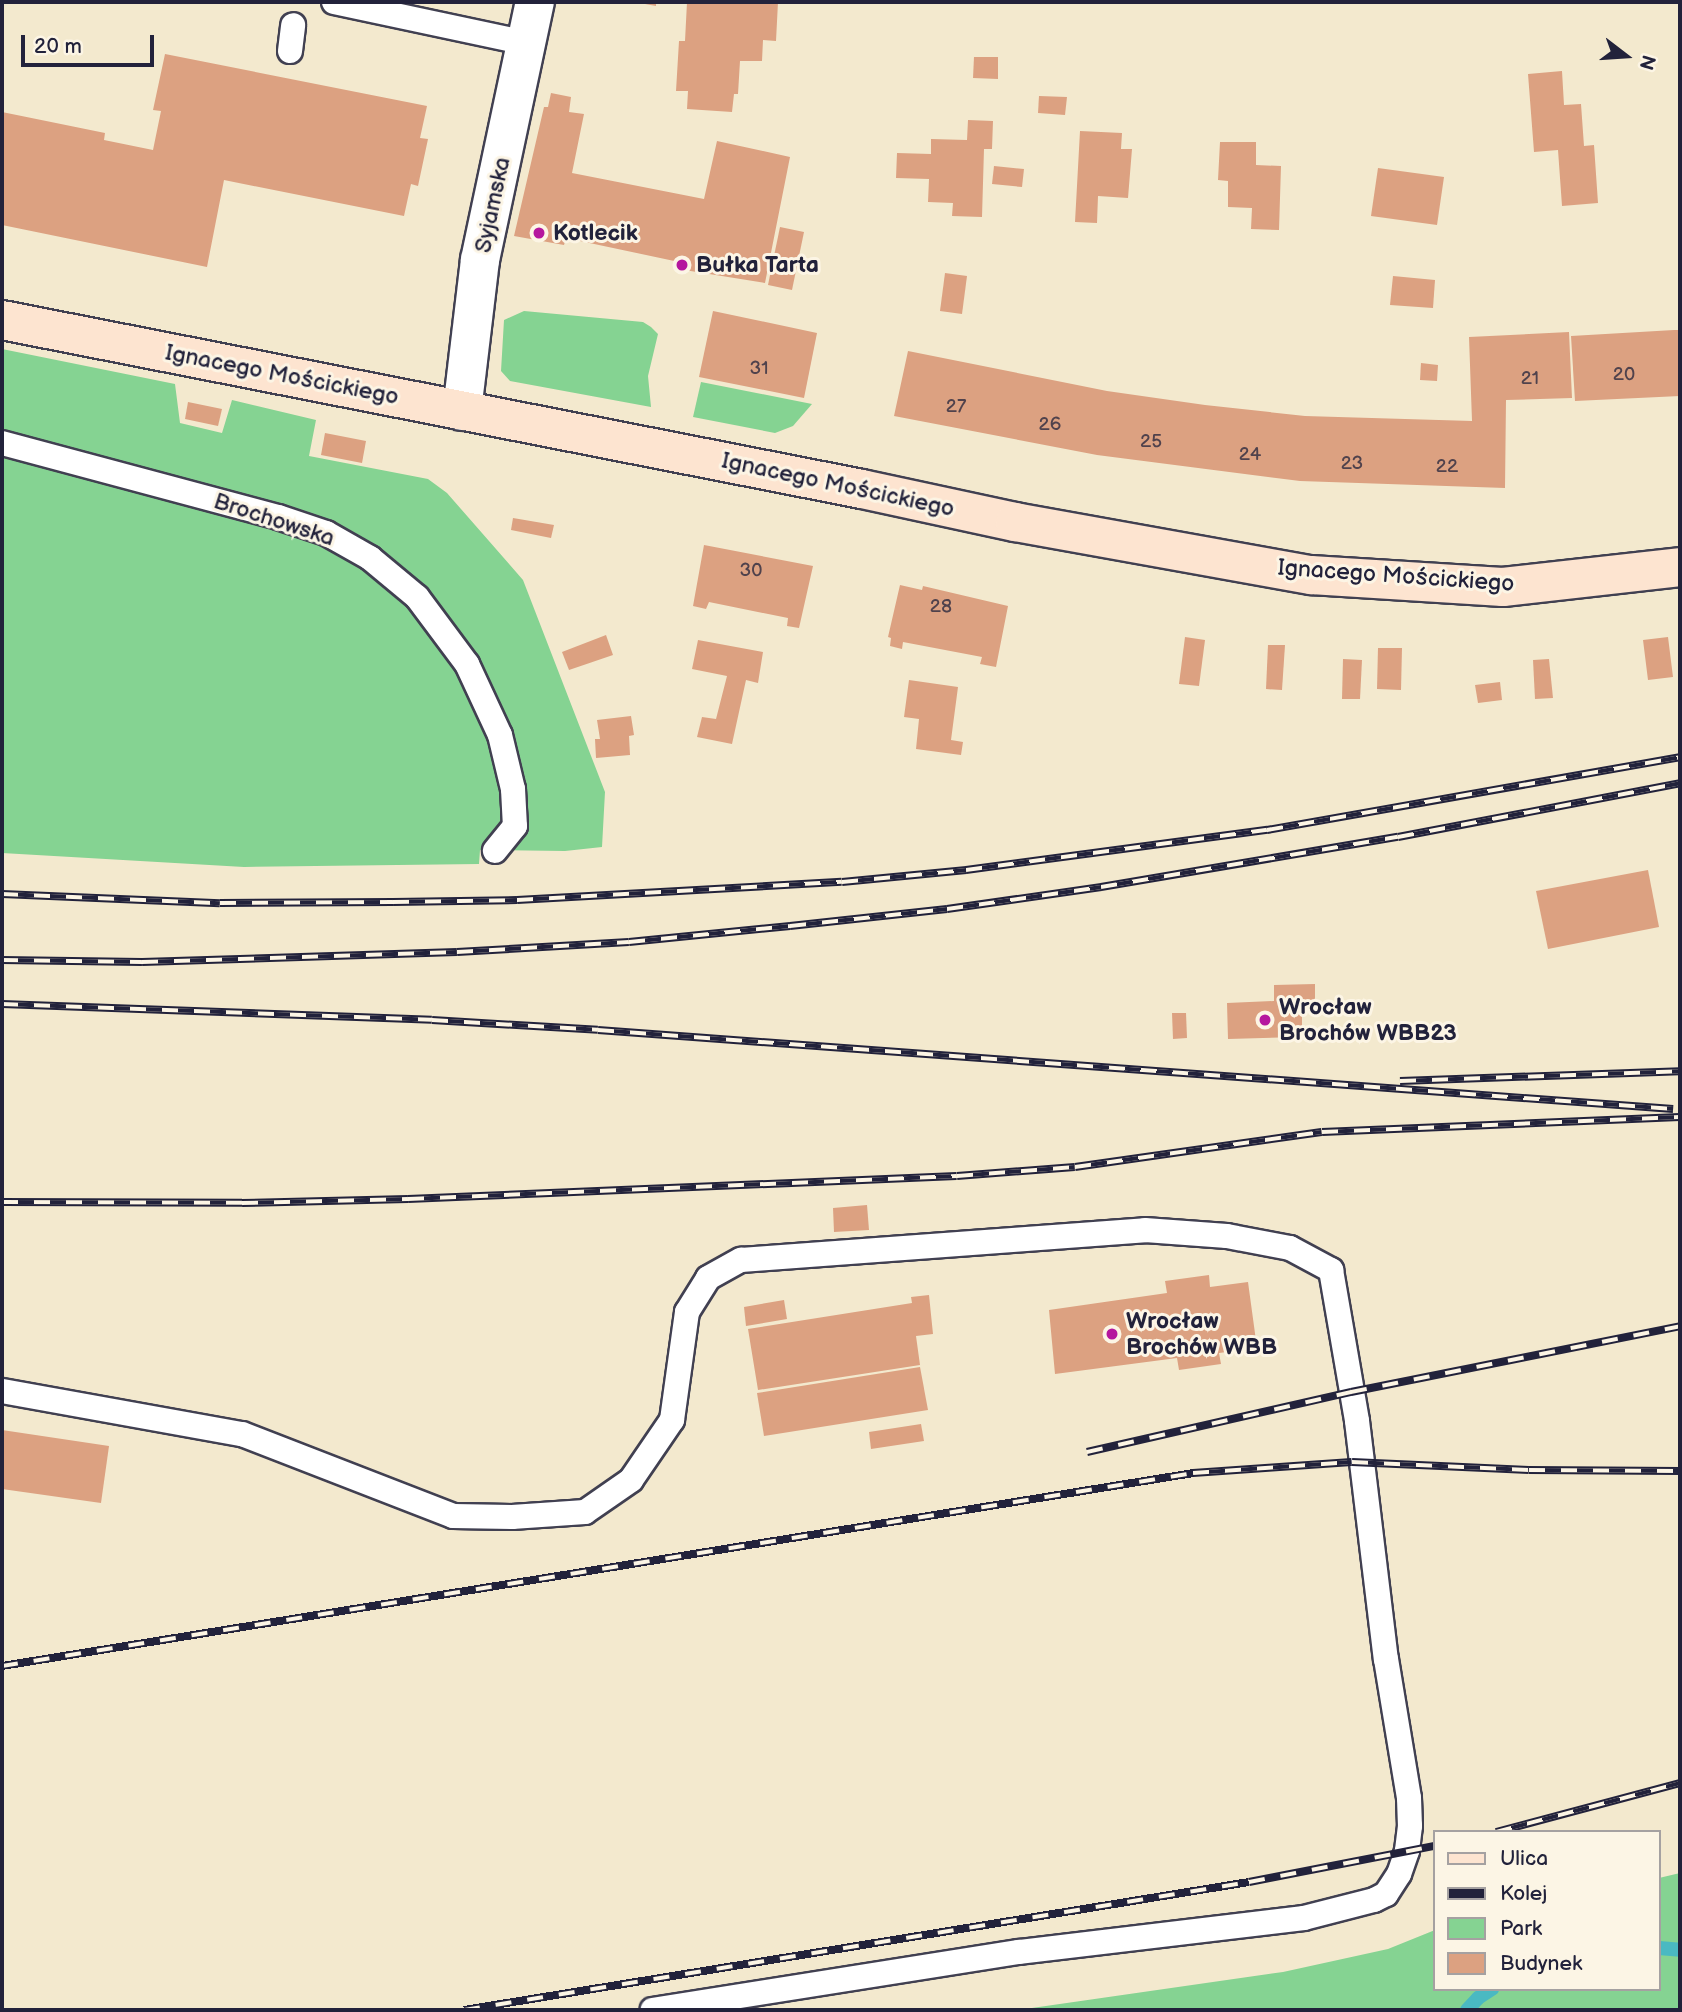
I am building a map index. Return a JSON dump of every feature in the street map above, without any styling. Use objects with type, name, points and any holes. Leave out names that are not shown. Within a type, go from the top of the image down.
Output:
[{"type":"street","name":"Syjamska","points":[[462,411],[480,260],[535,2]]},
{"type":"street","name":"Ignacego Mościckiego","points":[[2,320],[1015,522],[1311,575],[1503,587],[1680,567]]},
{"type":"lane","points":[[334,2],[527,43]]},
{"type":"lane","points":[[290,51],[293,25]]},
{"type":"lane","name":"Brochowska","points":[[2,443],[278,517],[326,533],[370,558],[417,597],[467,664],[500,735],[513,789],[514,826],[495,851]]},
{"type":"lane","points":[[2,1391],[242,1434],[453,1516],[512,1517],[585,1511],[631,1480],[671,1420],[687,1312],[708,1278],[741,1260],[1144,1230],[1227,1236],[1290,1248],[1331,1270],[1357,1422],[1385,1659],[1409,1798],[1410,1826],[1406,1851],[1399,1874],[1387,1894],[1374,1900],[1304,1918],[1018,1952],[653,2010]]},
{"type":"green space","points":[[524,311],[643,322],[651,327],[658,334],[648,376],[651,407],[510,381],[501,371],[504,320]]},
{"type":"green space","points":[[2,349],[175,384],[180,423],[222,433],[232,400],[316,420],[309,456],[428,479],[447,493],[523,580],[605,792],[602,847],[565,851],[480,850],[479,864],[244,867],[2,853]]},
{"type":"green space","points":[[701,382],[812,404],[793,426],[775,433],[693,417]]},
{"type":"green space","points":[[1680,1873],[1680,2010],[1018,2010],[1283,1972],[1388,1949],[1434,1930],[1434,1991],[1661,1991],[1661,1878]]},
{"type":"building","points":[[634,2],[656,2],[656,6]]},
{"type":"building","points":[[687,2],[778,2],[776,41],[763,40],[762,61],[740,61],[738,94],[734,94],[732,112],[687,109],[688,91],[676,91],[679,41],[685,41]]},
{"type":"building","points":[[165,54],[427,106],[420,138],[428,139],[418,186],[411,184],[404,216],[224,180],[207,267],[2,225],[2,112],[105,133],[104,140],[153,150],[161,111],[153,110]]},
{"type":"building","points":[[974,57],[998,57],[998,79],[973,78]]},
{"type":"building","points":[[1562,71],[1564,105],[1581,104],[1584,146],[1594,145],[1598,203],[1562,206],[1558,150],[1534,152],[1528,74]]},
{"type":"building","points":[[551,93],[571,97],[569,112],[584,114],[572,173],[704,199],[717,141],[790,157],[765,283],[678,269],[679,262],[566,238],[564,245],[514,236],[544,107],[548,107]]},
{"type":"building","points":[[1039,96],[1067,97],[1065,115],[1038,113]]},
{"type":"building","points":[[968,120],[993,121],[992,149],[984,149],[982,217],[952,216],[953,203],[928,202],[929,179],[896,178],[897,153],[931,154],[931,139],[967,140]]},
{"type":"building","points":[[1080,131],[1122,133],[1121,149],[1132,149],[1128,198],[1098,196],[1097,223],[1075,222]]},
{"type":"building","points":[[1220,142],[1256,142],[1256,165],[1281,166],[1279,230],[1251,229],[1252,208],[1228,207],[1228,181],[1218,180]]},
{"type":"building","points":[[994,166],[1024,169],[1022,187],[992,184]]},
{"type":"building","points":[[1378,168],[1444,177],[1437,225],[1371,216]]},
{"type":"building","points":[[780,227],[804,232],[792,290],[768,285]]},
{"type":"building","points":[[945,273],[967,276],[962,314],[940,311]]},
{"type":"building","points":[[1393,276],[1435,280],[1433,308],[1390,305]]},
{"type":"building","points":[[713,311],[817,333],[804,398],[699,377]]},
{"type":"building","points":[[1680,330],[1680,396],[1575,401],[1571,336]]},
{"type":"building","points":[[1569,332],[1572,398],[1506,400],[1505,488],[1300,481],[1097,455],[894,416],[908,351],[1107,391],[1205,405],[1305,416],[1472,421],[1469,337]]},
{"type":"building","points":[[1421,363],[1438,365],[1437,381],[1420,380]]},
{"type":"building","points":[[188,402],[222,409],[218,426],[185,419]]},
{"type":"building","points":[[325,433],[366,441],[362,463],[321,455]]},
{"type":"building","points":[[513,518],[554,525],[551,538],[511,530]]},
{"type":"building","points":[[704,545],[813,566],[799,628],[787,626],[788,618],[709,602],[706,609],[693,606]]},
{"type":"building","points":[[900,585],[922,590],[923,586],[1008,606],[996,667],[980,664],[982,657],[903,642],[902,649],[890,646],[891,638],[888,637]]},
{"type":"building","points":[[606,635],[613,655],[569,670],[562,652]]},
{"type":"building","points":[[1185,637],[1205,640],[1199,686],[1179,684]]},
{"type":"building","points":[[1668,637],[1673,677],[1648,680],[1643,640]]},
{"type":"building","points":[[698,640],[763,652],[758,683],[746,680],[732,744],[697,737],[702,717],[716,719],[727,676],[692,669]]},
{"type":"building","points":[[1268,645],[1285,645],[1282,690],[1266,689]]},
{"type":"building","points":[[1378,648],[1402,648],[1401,690],[1377,689]]},
{"type":"building","points":[[1343,659],[1362,660],[1360,699],[1342,699]]},
{"type":"building","points":[[1549,659],[1553,698],[1535,699],[1533,660]]},
{"type":"building","points":[[909,680],[958,687],[951,740],[963,742],[961,755],[916,749],[919,719],[904,717]]},
{"type":"building","points":[[1500,682],[1502,700],[1478,703],[1475,685]]},
{"type":"building","points":[[631,716],[634,735],[629,736],[630,755],[596,758],[595,739],[600,739],[597,720]]},
{"type":"building","points":[[1648,870],[1659,927],[1548,949],[1536,891]]},
{"type":"building","name":"Wrocław Brochów WBB23","points":[[1315,984],[1315,1003],[1302,1004],[1302,1037],[1228,1039],[1227,1003],[1274,1001],[1274,985]]},
{"type":"building","points":[[1172,1013],[1186,1013],[1187,1038],[1173,1039]]},
{"type":"building","points":[[867,1205],[869,1230],[834,1232],[833,1208]]},
{"type":"building","points":[[1209,1275],[1210,1287],[1248,1282],[1257,1348],[1219,1353],[1221,1364],[1179,1370],[1177,1358],[1055,1374],[1049,1310],[1167,1293],[1165,1281]]},
{"type":"building","points":[[929,1295],[933,1334],[916,1336],[920,1365],[758,1390],[748,1329],[912,1303],[911,1297]]},
{"type":"building","points":[[784,1300],[787,1319],[746,1326],[744,1307]]},
{"type":"building","points":[[920,1367],[928,1410],[764,1436],[757,1393]]},
{"type":"building","points":[[921,1424],[924,1441],[871,1449],[869,1432]]},
{"type":"building","points":[[2,1430],[109,1446],[101,1503],[2,1489]]},
{"type":"waterway","points":[[1661,1948],[1680,1950]]},
{"type":"waterway","points":[[1467,2010],[1489,1991]]},
{"type":"railway","points":[[2,894],[220,903],[393,902],[517,900],[842,882],[966,870],[1267,830],[1680,757]]},
{"type":"railway","points":[[2,960],[142,962],[457,952],[629,942],[790,926],[947,909],[1101,887],[1398,837],[1680,783]]},
{"type":"railway","points":[[2,1004],[432,1020],[598,1030],[1673,1109]]},
{"type":"railway","points":[[1400,1081],[1680,1071]]},
{"type":"railway","points":[[2,1202],[242,1203],[408,1199],[957,1176],[1075,1167],[1322,1132],[1680,1117]]},
{"type":"railway","points":[[1087,1452],[1351,1392],[1680,1326]]},
{"type":"railway","points":[[2,1666],[1193,1473],[1352,1462],[1529,1470],[1680,1471]]},
{"type":"railway","points":[[1504,1830],[1680,1783]]},
{"type":"railway","points":[[464,2010],[1249,1882],[1434,1846]]},
{"type":"place","name":"Kotlecik","points":[[539,233]]},
{"type":"place","name":"Bułka Tarta","points":[[682,265]]},
{"type":"place","name":"Wrocław Brochów WBB23","points":[[1265,1020]]},
{"type":"place","name":"Wrocław Brochów WBB","points":[[1112,1334]]}]
